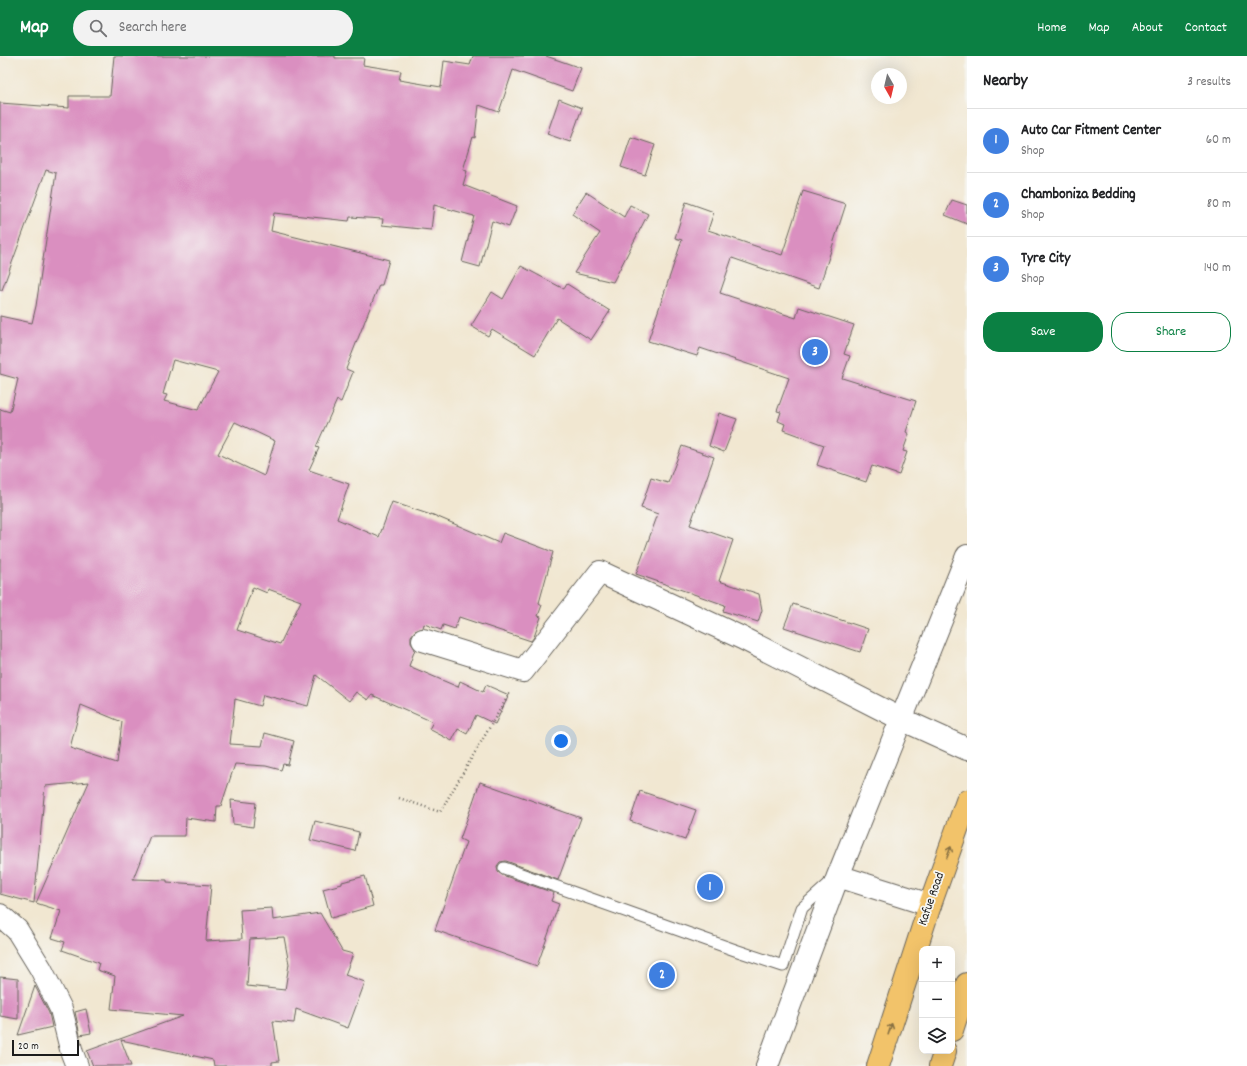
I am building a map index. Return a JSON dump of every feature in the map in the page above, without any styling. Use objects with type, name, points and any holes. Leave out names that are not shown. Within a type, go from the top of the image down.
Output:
[{"type":"main road","name":"Kafue Road","points":[[878,1066],[930,905],[967,801]]},
{"type":"main road","points":[[955,1021],[967,984]]},
{"type":"main road","points":[[940,1066],[944,1054]]},
{"type":"street","points":[[767,1066],[838,876],[967,556]]},
{"type":"street","points":[[423,640],[523,672],[600,572],[742,638],[901,719],[967,749]]},
{"type":"street","points":[[838,876],[930,905]]},
{"type":"street","points":[[0,915],[17,930],[41,970],[61,1009],[72,1053],[77,1066]]},
{"type":"lane","points":[[504,868],[783,966],[802,908],[838,876]]},
{"type":"path","points":[[399,798],[440,812],[523,672]]},
{"type":"building","points":[[114,56],[335,56],[335,58],[364,58],[363,65],[401,71],[399,80],[441,87],[444,61],[470,65],[473,56],[546,56],[581,68],[572,91],[513,70],[499,112],[479,105],[475,138],[473,137],[463,170],[467,171],[463,185],[517,206],[509,227],[492,221],[480,267],[462,262],[474,216],[434,205],[431,230],[382,225],[383,219],[350,217],[349,221],[274,213],[271,231],[389,260],[382,285],[379,285],[346,369],[353,372],[341,402],[337,400],[316,447],[319,448],[309,470],[349,484],[337,519],[379,537],[392,502],[431,514],[499,543],[503,533],[553,552],[539,603],[542,605],[538,616],[541,617],[534,637],[531,641],[459,617],[455,629],[443,625],[441,630],[424,624],[423,628],[415,631],[411,636],[411,643],[415,649],[409,666],[458,687],[460,681],[483,692],[486,685],[509,695],[495,724],[476,715],[467,734],[458,729],[452,741],[429,729],[433,722],[372,695],[368,700],[356,692],[349,701],[316,675],[308,706],[263,695],[260,706],[235,699],[230,744],[262,746],[265,733],[294,741],[288,765],[283,764],[281,770],[266,766],[235,764],[221,806],[217,806],[216,822],[186,818],[185,836],[150,836],[133,879],[167,880],[167,882],[211,885],[206,941],[242,939],[240,910],[272,908],[273,920],[320,913],[342,951],[353,954],[345,975],[365,982],[348,1028],[296,1009],[294,1023],[273,1021],[279,1061],[272,1062],[272,1066],[214,1066],[213,1060],[121,1040],[131,1066],[93,1066],[87,1051],[183,1016],[111,1009],[115,976],[97,970],[99,963],[62,950],[65,942],[52,938],[61,911],[36,903],[89,782],[45,786],[34,903],[0,894],[0,409],[10,412],[18,379],[0,374],[0,316],[32,323],[36,306],[56,173],[46,170],[2,290],[0,290],[0,103],[69,108],[69,96],[110,96]],"holes":[[[173,360],[218,372],[198,410],[164,401],[167,395],[163,394]],[[235,422],[275,441],[264,476],[218,454]],[[253,587],[267,593],[268,589],[301,601],[280,644],[237,630]],[[81,705],[122,722],[117,763],[70,748]],[[284,937],[289,964],[285,990],[247,986],[250,939]]]},
{"type":"building","points":[[559,99],[582,108],[570,142],[547,134]]},
{"type":"building","points":[[631,137],[655,145],[645,175],[621,167]]},
{"type":"building","points":[[803,191],[846,204],[819,288],[732,258],[720,293],[796,318],[799,307],[854,325],[844,354],[850,356],[842,378],[916,401],[906,432],[909,434],[903,451],[907,452],[899,475],[872,466],[866,482],[817,465],[824,445],[783,430],[785,424],[778,421],[781,412],[777,411],[789,378],[700,348],[697,356],[648,341],[682,240],[675,238],[686,202],[714,212],[708,230],[782,255]]},
{"type":"building","points":[[586,192],[624,217],[630,205],[648,214],[613,282],[574,273],[600,233],[572,214]]},
{"type":"building","points":[[952,200],[967,205],[967,224],[945,215]]},
{"type":"building","points":[[521,266],[564,289],[567,284],[610,311],[591,340],[557,318],[535,355],[492,329],[488,336],[471,326],[492,292],[503,299]]},
{"type":"building","points":[[719,413],[737,419],[724,452],[709,446]]},
{"type":"building","points":[[682,446],[714,457],[690,525],[733,540],[719,581],[759,594],[762,610],[758,622],[723,611],[725,605],[636,574],[658,514],[641,508],[651,478],[668,483]]},
{"type":"building","points":[[793,604],[868,629],[860,652],[784,627]]},
{"type":"building","points":[[480,782],[581,818],[558,880],[506,861],[500,862],[497,866],[498,872],[502,875],[554,893],[551,901],[559,904],[537,966],[435,930],[466,842],[460,839]]},
{"type":"building","points":[[640,791],[696,810],[685,840],[630,821]]},
{"type":"building","points":[[231,800],[256,803],[253,827],[233,824]]},
{"type":"building","points":[[315,821],[359,832],[355,851],[310,840]]},
{"type":"building","points":[[365,876],[373,906],[331,918],[323,889]]},
{"type":"building","points":[[0,977],[18,979],[18,1019],[0,1016]]},
{"type":"building","points":[[35,986],[49,1013],[52,1027],[18,1035]]},
{"type":"building","points":[[86,1009],[91,1033],[80,1035],[75,1012]]},
{"type":"place","name":"Tyre City","points":[[815,352]]},
{"type":"place","name":"Auto Car Fitment Center","points":[[710,887]]},
{"type":"place","name":"Chamboniza Bedding","points":[[662,975]]}]
